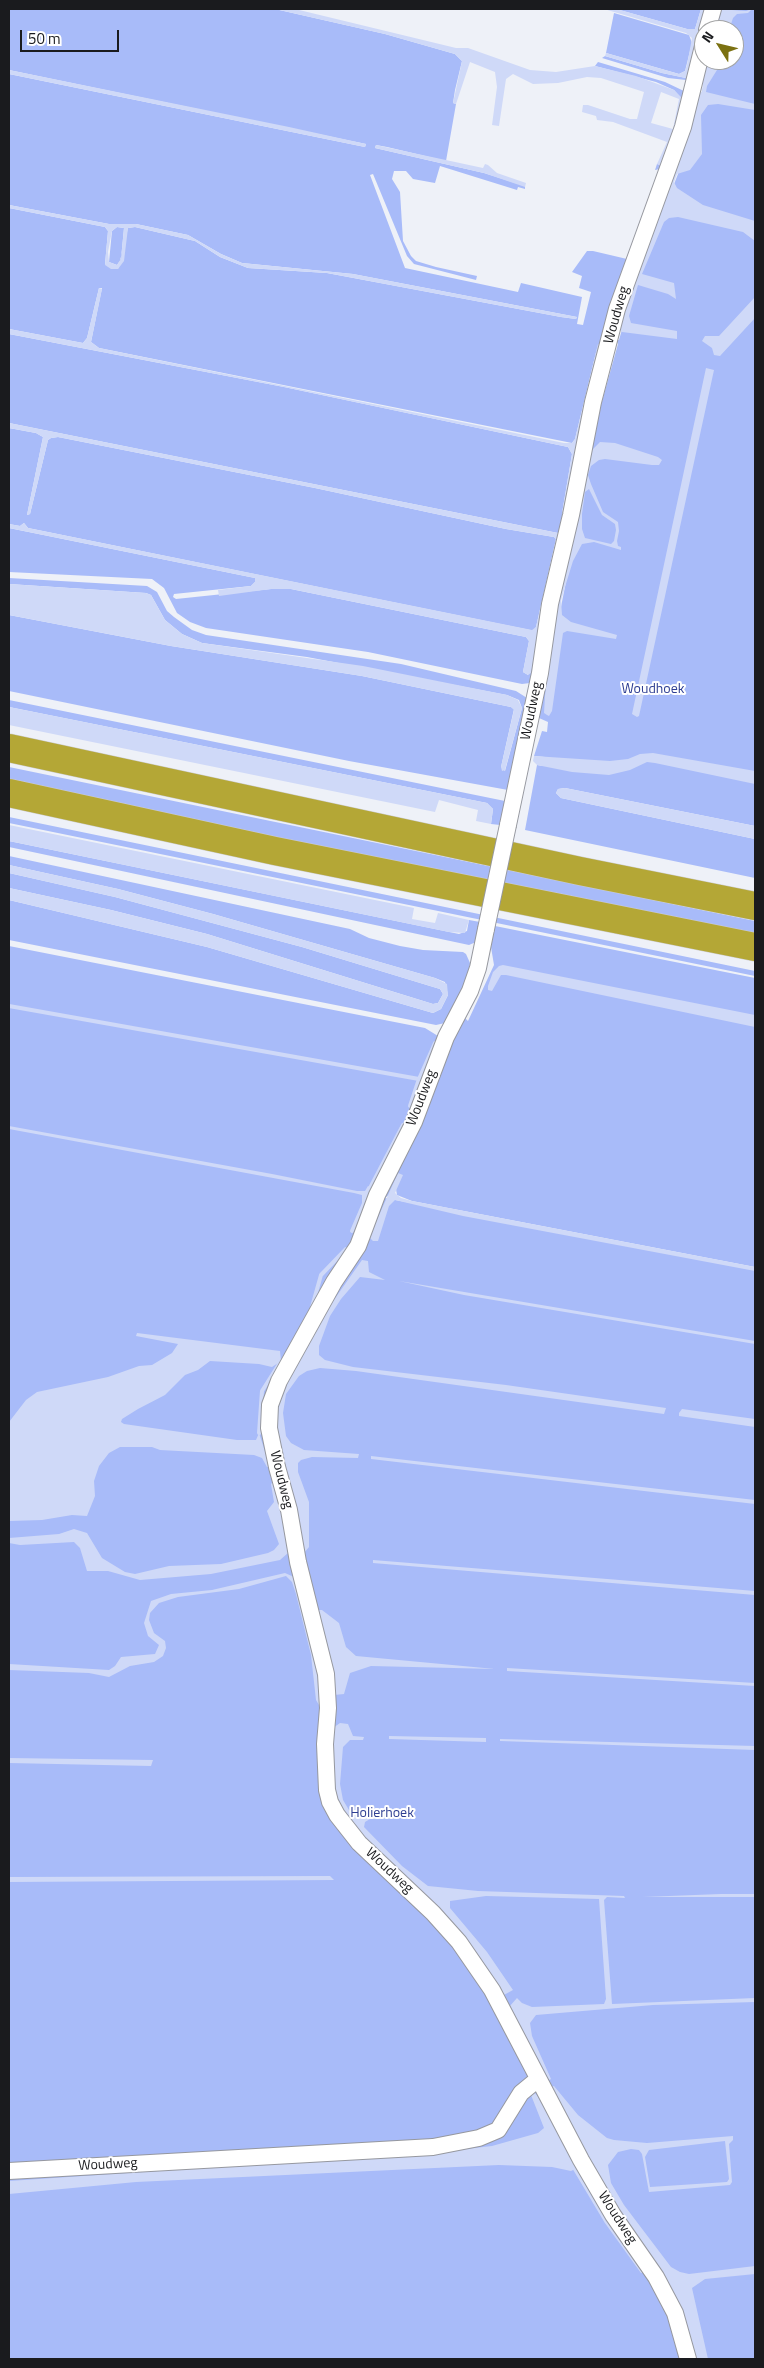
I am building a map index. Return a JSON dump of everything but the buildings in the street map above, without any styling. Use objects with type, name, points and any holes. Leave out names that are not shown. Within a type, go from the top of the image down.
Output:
[{"type":"highway","points":[[9,748],[580,871],[755,906]]},
{"type":"highway","points":[[9,793],[275,851],[755,947]]},
{"type":"highway","points":[[275,851],[461,901],[571,926],[755,960]]},
{"type":"street","name":"Woudweg","points":[[688,2359],[675,2313],[656,2277],[613,2215],[492,1990],[466,1950],[433,1913],[348,1830],[334,1808],[327,1790],[325,1744],[328,1708],[326,1674],[300,1571],[289,1510],[269,1428],[270,1404],[279,1381],[334,1282],[358,1246],[378,1195],[414,1122],[446,1036],[470,991],[478,968],[540,673],[552,595],[571,515],[593,402],[617,309],[683,127],[697,70]]},
{"type":"street","name":"Woudweg","points":[[9,2171],[433,2147],[479,2138],[498,2130],[522,2093],[538,2078]]},
{"type":"green space","points":[[9,9],[275,9],[385,34],[455,54],[462,61],[455,90],[453,103],[456,104],[446,161],[387,147],[376,145],[375,148],[484,173],[525,186],[525,189],[518,187],[517,190],[440,166],[435,183],[413,179],[406,171],[394,171],[392,179],[400,192],[403,241],[411,256],[416,261],[477,276],[476,280],[414,264],[407,256],[373,174],[370,175],[405,268],[518,292],[521,283],[582,297],[577,324],[583,325],[591,292],[579,288],[582,276],[572,272],[587,251],[627,259],[530,683],[522,684],[368,652],[206,628],[190,622],[177,613],[164,588],[152,579],[9,572],[9,528],[255,578],[255,582],[251,586],[174,594],[173,597],[176,599],[271,589],[291,589],[526,637],[529,641],[523,672],[528,675],[558,533],[9,423],[9,334],[284,387],[568,447],[572,454],[562,513],[568,494],[598,344],[575,439],[572,443],[99,348],[91,342],[102,288],[99,288],[87,338],[83,343],[9,329],[9,208],[105,227],[108,231],[105,264],[118,269],[128,228],[135,227],[195,241],[220,257],[248,268],[327,273],[561,317],[576,319],[577,317],[353,274],[242,263],[221,254],[188,235],[136,224],[109,224],[9,205],[9,74],[365,147],[366,144],[9,70]]},
{"type":"green space","points":[[616,9],[701,9],[698,20],[694,20],[694,29],[687,29]]},
{"type":"green space","points":[[704,9],[709,9],[706,20],[701,20]]},
{"type":"green space","name":"Woudhoek","points":[[724,9],[755,9],[755,826],[565,788],[558,789],[556,793],[561,798],[755,839],[755,878],[525,830],[537,765],[543,766],[545,757],[534,756],[542,731],[547,732],[548,722],[539,718],[601,405],[618,344],[616,340],[619,340],[636,281],[678,174],[708,70],[744,70],[744,20],[721,20]]},
{"type":"green space","points":[[614,13],[689,35],[692,43],[685,71],[679,74],[606,53]]},
{"type":"green space","points":[[694,47],[694,59],[688,79],[686,80],[668,78],[602,58],[605,56],[686,78]]},
{"type":"green space","points":[[598,62],[665,82],[686,92],[687,100],[679,130],[664,166],[660,169],[655,170],[657,164],[661,165],[674,136],[682,99],[674,90],[656,82],[595,66]]},
{"type":"green space","points":[[117,227],[124,228],[121,259],[117,265],[109,262],[112,231]]},
{"type":"green space","points":[[9,428],[36,433],[43,437],[27,515],[30,514],[48,440],[58,437],[315,488],[506,529],[554,537],[556,539],[536,627],[534,630],[530,630],[28,528],[24,523],[20,526],[9,524]]},
{"type":"green space","points":[[9,578],[147,586],[157,592],[167,611],[174,617],[192,630],[206,635],[401,664],[516,691],[527,698],[508,790],[349,761],[9,691],[9,615],[171,646],[362,676],[511,707],[514,709],[501,767],[505,771],[522,708],[519,700],[507,695],[307,657],[202,643],[182,634],[165,620],[151,595],[146,593],[9,584]]},
{"type":"green space","points":[[9,700],[505,801],[500,825],[491,824],[493,809],[487,803],[9,707]]},
{"type":"green space","points":[[9,767],[755,921],[755,936],[9,784]]},
{"type":"green space","points":[[9,817],[755,971],[755,976],[9,823]]},
{"type":"green space","points":[[9,841],[459,934],[467,931],[469,920],[480,922],[476,942],[469,945],[9,847]]},
{"type":"green space","points":[[9,856],[350,929],[369,938],[400,946],[423,950],[463,952],[470,963],[468,980],[445,1023],[436,1025],[9,940],[9,900],[207,947],[433,1013],[441,1009],[448,995],[445,982],[435,978],[213,914],[118,889],[9,865]]},
{"type":"green space","points":[[9,873],[115,897],[302,947],[440,989],[443,994],[438,1003],[433,1004],[207,934],[111,910],[9,888]]},
{"type":"green space","name":"Holierhoek","points":[[495,926],[755,978],[755,1267],[412,1201],[397,1195],[396,1189],[385,1198],[755,1269],[755,2359],[9,2359],[9,946],[425,1028],[438,1036],[439,1070],[465,1018],[468,1021],[494,965],[491,947]]},
{"type":"shaded area","points":[[275,9],[295,9],[456,48],[468,48],[530,70],[556,72],[595,66],[636,76],[674,90],[683,99],[661,166],[657,164],[667,142],[613,122],[597,120],[596,116],[582,112],[583,105],[588,105],[630,119],[637,119],[644,92],[601,78],[587,77],[558,83],[533,84],[513,74],[506,79],[499,126],[492,125],[497,87],[495,72],[470,62],[456,104],[453,103],[462,61],[455,54],[385,34]],"holes":[[[661,92],[679,99],[673,129],[651,123]]]},
{"type":"shaded area","points":[[604,9],[620,10],[687,29],[694,29],[694,47],[686,78],[662,73],[605,56],[606,53],[679,74],[685,71],[692,38],[686,33]]},
{"type":"shaded area","points":[[701,9],[704,9],[701,20],[698,20]]},
{"type":"shaded area","points":[[718,9],[746,11],[752,9],[748,13],[737,14],[732,20],[715,20]]},
{"type":"shaded area","points":[[9,70],[366,144],[365,147],[9,74]]},
{"type":"shaded area","points":[[703,70],[717,70],[707,86],[706,92],[755,104],[755,110],[718,104],[708,105],[701,115],[702,154],[690,170],[677,174],[674,182],[677,188],[703,205],[755,221],[755,241],[743,232],[678,217],[669,218],[664,222],[642,274],[674,283],[676,299],[668,294],[638,285],[629,316],[631,323],[677,331],[677,339],[622,332],[619,328],[623,308],[689,134],[698,94],[702,92],[703,84],[701,83]]},
{"type":"shaded area","points":[[376,145],[483,168],[485,164],[497,173],[526,183],[525,187],[484,173],[375,148]]},
{"type":"shaded area","points":[[9,205],[109,224],[136,224],[188,235],[221,254],[242,263],[353,274],[577,317],[576,319],[561,317],[327,273],[248,268],[220,257],[195,241],[135,227],[128,228],[124,261],[118,269],[111,269],[105,265],[108,231],[105,227],[9,208]],"holes":[[[117,227],[124,228],[121,259],[117,265],[109,262],[108,252],[112,231]]]},
{"type":"shaded area","points":[[99,288],[102,289],[91,342],[99,348],[564,443],[572,443],[575,439],[598,344],[600,345],[574,457],[564,514],[562,514],[572,454],[568,447],[284,387],[9,334],[9,329],[83,343],[87,338]]},
{"type":"shaded area","points":[[755,297],[755,318],[720,356],[714,355],[712,348],[702,341],[705,336],[719,336]]},
{"type":"shaded area","points":[[706,368],[714,370],[639,716],[637,717],[632,714]]},
{"type":"shaded area","points":[[9,423],[558,533],[531,673],[528,675],[523,672],[529,641],[526,637],[291,589],[271,589],[219,596],[218,590],[251,586],[255,582],[255,578],[9,528],[9,524],[20,526],[24,523],[28,528],[532,630],[536,627],[556,539],[554,537],[506,529],[315,488],[58,437],[48,440],[30,514],[27,515],[43,437],[36,433],[9,428]]},
{"type":"shaded area","points":[[600,442],[615,443],[662,460],[659,465],[652,465],[605,459],[599,460],[591,466],[588,475],[603,512],[618,522],[617,541],[621,550],[594,542],[582,544],[573,561],[561,600],[562,615],[571,622],[617,635],[616,639],[567,631],[563,633],[552,711],[549,716],[544,713],[551,638],[588,454]],"holes":[[[589,489],[602,515],[615,524],[614,541],[611,544],[585,538],[582,529],[582,514],[585,492]]]},
{"type":"shaded area","points":[[9,584],[146,593],[151,595],[165,620],[182,634],[202,643],[363,666],[507,695],[518,700],[522,708],[505,770],[502,771],[501,767],[514,710],[511,707],[362,676],[171,646],[9,615]]},
{"type":"shaded area","points":[[9,707],[487,803],[493,809],[491,824],[476,821],[478,810],[439,800],[435,812],[9,725]]},
{"type":"shaded area","points":[[653,753],[755,771],[755,784],[647,762],[630,770],[609,775],[572,772],[537,765],[533,761],[534,756],[610,761]]},
{"type":"shaded area","points":[[565,788],[755,826],[755,839],[561,798],[556,793],[558,789]]},
{"type":"shaded area","points":[[9,825],[414,908],[412,919],[435,923],[438,913],[469,920],[465,933],[449,932],[9,841]]},
{"type":"shaded area","points":[[9,865],[118,889],[213,914],[435,978],[447,984],[448,995],[441,1009],[433,1013],[207,947],[9,900],[9,888],[111,910],[207,934],[433,1004],[438,1003],[443,994],[440,989],[302,947],[115,897],[9,873]]},
{"type":"shaded area","points":[[503,965],[755,1015],[755,1027],[506,975],[501,975],[492,991],[488,990],[493,972]]},
{"type":"shaded area","points":[[9,1126],[357,1191],[365,1191],[368,1186],[372,1188],[365,1205],[362,1204],[362,1195],[354,1193],[9,1129]]},
{"type":"shaded area","points":[[398,1173],[403,1175],[395,1193],[401,1198],[755,1267],[755,1271],[463,1216],[395,1200],[389,1206],[378,1241],[373,1241],[370,1238],[375,1224]]},
{"type":"shaded area","points":[[362,1260],[368,1261],[369,1272],[385,1280],[360,1277],[341,1299],[330,1316],[319,1346],[319,1355],[325,1360],[353,1367],[506,1385],[666,1408],[664,1414],[356,1371],[320,1368],[307,1371],[299,1376],[286,1394],[283,1413],[286,1436],[291,1443],[304,1450],[359,1454],[358,1458],[312,1457],[301,1460],[298,1463],[298,1472],[309,1502],[309,1547],[304,1553],[281,1463],[275,1411],[283,1390],[324,1314]]},
{"type":"shaded area","points":[[399,1281],[755,1341],[755,1344],[464,1295]]},
{"type":"shaded area","points":[[137,1333],[280,1351],[281,1361],[272,1367],[259,1364],[210,1361],[198,1370],[185,1375],[165,1395],[138,1409],[122,1419],[121,1422],[124,1424],[237,1440],[256,1440],[259,1433],[270,1467],[267,1467],[262,1458],[254,1455],[160,1450],[152,1447],[120,1447],[109,1453],[99,1466],[94,1481],[95,1496],[87,1516],[72,1515],[42,1520],[9,1521],[9,1422],[26,1400],[37,1392],[108,1377],[139,1366],[152,1365],[172,1353],[178,1344],[136,1336]]},
{"type":"shaded area","points":[[682,1409],[755,1419],[755,1427],[679,1416]]},
{"type":"shaded area","points":[[371,1456],[755,1500],[755,1504],[371,1459]]},
{"type":"shaded area","points":[[273,1482],[287,1537],[288,1553],[280,1560],[211,1574],[140,1580],[108,1571],[87,1571],[80,1548],[74,1542],[20,1545],[9,1543],[9,1538],[59,1534],[74,1529],[87,1533],[102,1558],[125,1572],[135,1574],[169,1566],[221,1564],[268,1553],[279,1544],[267,1511],[274,1502],[271,1484]]},
{"type":"shaded area","points":[[373,1560],[755,1591],[755,1595],[373,1563]]},
{"type":"shaded area","points":[[285,1573],[294,1577],[310,1635],[321,1688],[319,1705],[316,1700],[311,1655],[296,1594],[292,1582],[286,1576],[239,1589],[178,1597],[159,1603],[150,1613],[149,1620],[154,1633],[165,1641],[166,1648],[163,1656],[154,1662],[130,1666],[109,1677],[89,1673],[9,1670],[9,1664],[109,1670],[115,1666],[121,1657],[155,1654],[159,1645],[148,1636],[144,1623],[151,1601],[171,1594],[212,1590]]},
{"type":"shaded area","points":[[318,1610],[322,1610],[339,1623],[346,1647],[356,1656],[495,1669],[371,1666],[350,1673],[344,1694],[334,1695]]},
{"type":"shaded area","points":[[507,1668],[755,1683],[755,1686],[507,1671]]},
{"type":"shaded area","points":[[340,1723],[348,1724],[353,1736],[364,1737],[363,1740],[350,1740],[343,1747],[340,1784],[343,1800],[349,1810],[358,1817],[410,1817],[370,1819],[365,1822],[364,1827],[402,1866],[428,1886],[478,1891],[624,1896],[625,1898],[607,1897],[604,1900],[612,2004],[755,1998],[755,2002],[653,2005],[536,2015],[530,2023],[532,2036],[551,2079],[548,2081],[509,2007],[517,1998],[522,2003],[532,2007],[604,2004],[606,1999],[599,1899],[486,1896],[450,1901],[450,1908],[487,1952],[513,1990],[502,1996],[469,1942],[362,1838],[343,1813],[333,1787],[333,1728]]},
{"type":"shaded area","points":[[389,1736],[486,1738],[486,1742],[389,1739]]},
{"type":"shaded area","points":[[500,1739],[755,1746],[755,1750],[500,1741]]},
{"type":"shaded area","points":[[9,1758],[153,1760],[151,1766],[9,1763]]},
{"type":"shaded area","points":[[330,1876],[334,1880],[9,1882],[9,1877]]},
{"type":"shaded area","points":[[721,1894],[755,1894],[755,1897],[643,1897]]},
{"type":"shaded area","points":[[554,2086],[578,2115],[607,2138],[614,2140],[647,2143],[733,2136],[733,2140],[729,2144],[732,2182],[730,2185],[649,2192],[642,2154],[639,2150],[631,2149],[618,2152],[608,2165],[611,2183],[624,2205],[671,2267],[689,2274],[755,2266],[755,2274],[705,2279],[692,2288],[708,2359],[694,2359],[551,2087]],"holes":[[[725,2141],[729,2179],[727,2182],[650,2187],[645,2157],[649,2150]]]},
{"type":"shaded area","points":[[533,2091],[541,2100],[577,2168],[571,2171],[552,2167],[499,2165],[136,2182],[9,2194],[9,2181],[439,2152],[492,2146],[538,2133],[544,2128],[531,2095]]},
{"type":"waterway","points":[[9,1006],[419,1079]]},
{"type":"waterway","points":[[410,1106],[419,1079],[435,1043]]},
{"type":"waterway","points":[[369,1190],[403,1125]]},
{"type":"waterway","points":[[352,1231],[365,1201]]},
{"type":"waterway","points":[[312,1307],[321,1275],[346,1249]]},
{"type":"waterway","points":[[259,1433],[262,1391],[281,1361]]},
{"type":"waterway","points":[[575,2169],[606,2221],[642,2271]]}]
